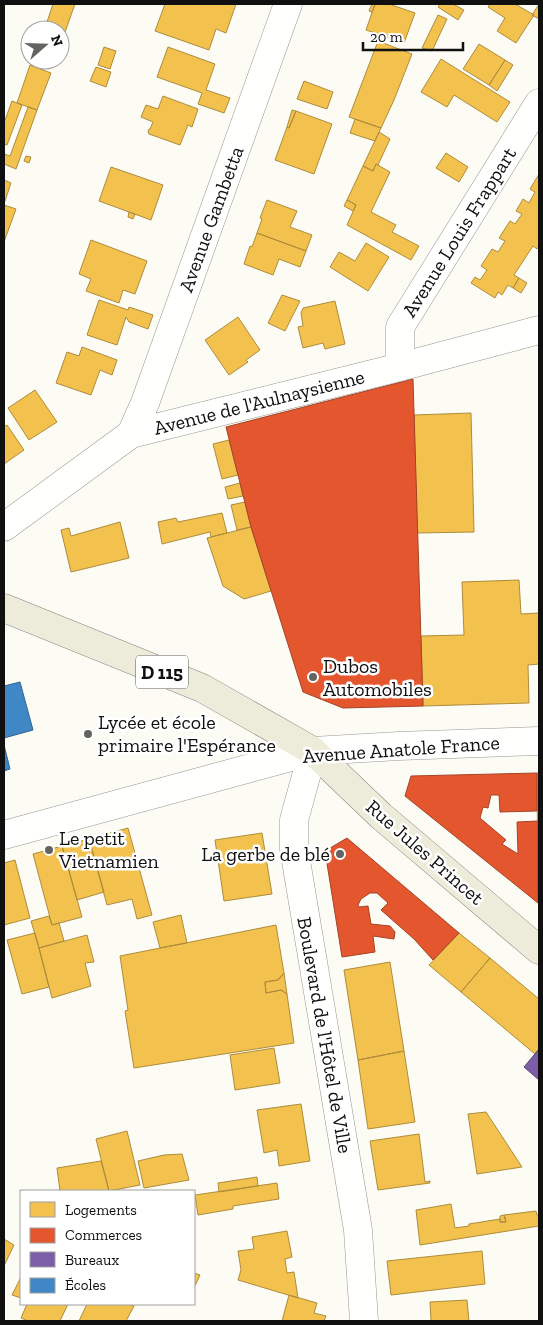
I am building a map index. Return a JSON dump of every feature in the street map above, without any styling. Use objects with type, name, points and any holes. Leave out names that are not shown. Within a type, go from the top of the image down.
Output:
[{"type":"main road","name":"D 115","points":[[4,608],[202,688],[313,751]]},
{"type":"main road","name":"Rue Jules Princet","points":[[313,751],[381,816],[539,950]]},
{"type":"street","name":"Avenue Gambetta","points":[[131,434],[145,403],[288,4]]},
{"type":"street","name":"Avenue Louis Frappart","points":[[400,367],[400,327],[539,102]]},
{"type":"street","name":"Avenue de l'Aulnaysienne","points":[[4,527],[131,434],[400,367],[539,330]]},
{"type":"street","name":"Avenue Anatole France","points":[[4,835],[313,751],[539,741]]},
{"type":"street","name":"Boulevard de l'Hôtel de Ville","points":[[313,751],[294,820],[294,849],[358,1230],[364,1321]]},
{"type":"building: Logements","points":[[53,4],[75,4],[69,20],[48,20]]},
{"type":"building: Logements","points":[[165,4],[236,4],[226,33],[216,29],[209,50],[155,31]]},
{"type":"building: Logements","points":[[372,4],[375,5],[372,12],[369,11]]},
{"type":"building: Logements","points":[[375,4],[389,4],[415,13],[404,43],[366,30]]},
{"type":"building: Logements","points":[[440,4],[453,4],[464,10],[458,20],[438,7]]},
{"type":"building: Logements","points":[[490,4],[515,4],[534,15],[516,43],[497,31],[505,18],[488,7]]},
{"type":"building: Logements","points":[[539,4],[539,19],[532,15]]},
{"type":"building: Logements","points":[[438,15],[447,19],[432,51],[422,48]]},
{"type":"building: Logements","points":[[378,41],[412,54],[381,128],[349,117]]},
{"type":"building: Logements","points":[[479,44],[505,60],[489,85],[463,69]]},
{"type":"building: Logements","points":[[104,47],[116,51],[110,69],[98,65]]},
{"type":"building: Logements","points":[[168,47],[215,64],[206,90],[230,98],[224,113],[198,104],[202,93],[157,77]]},
{"type":"building: Logements","points":[[441,59],[510,102],[497,122],[454,95],[447,107],[421,92]]},
{"type":"building: Logements","points":[[505,60],[513,65],[497,91],[489,85]]},
{"type":"building: Logements","points":[[96,67],[111,72],[106,87],[90,81]]},
{"type":"building: Logements","points":[[28,70],[43,70],[51,73],[37,110],[17,103]]},
{"type":"building: Logements","points":[[304,81],[333,92],[327,109],[297,99]]},
{"type":"building: Logements","points":[[163,96],[198,109],[192,127],[188,125],[180,145],[149,134],[149,129],[153,122],[141,117],[146,105],[158,109]]},
{"type":"building: Logements","points":[[12,101],[22,105],[7,145],[4,144],[4,123]]},
{"type":"building: Logements","points":[[28,107],[37,110],[16,169],[4,164],[4,154],[10,156]]},
{"type":"building: Logements","points":[[292,110],[296,111],[289,128],[287,127]]},
{"type":"building: Logements","points":[[296,111],[332,124],[314,174],[275,160],[287,127],[289,128]]},
{"type":"building: Logements","points":[[355,119],[381,128],[375,141],[350,133]]},
{"type":"building: Logements","points":[[379,132],[390,139],[378,165],[376,164],[373,171],[363,166]]},
{"type":"building: Logements","points":[[446,153],[468,167],[459,182],[436,168]]},
{"type":"building: Logements","points":[[26,156],[31,157],[29,163],[24,161]]},
{"type":"building: Logements","points":[[376,164],[390,172],[371,212],[396,225],[392,232],[419,246],[411,260],[347,225],[356,205],[347,200],[363,166],[373,171]]},
{"type":"building: Logements","points":[[111,167],[163,185],[151,220],[99,201]]},
{"type":"building: Logements","points":[[539,174],[539,246],[537,249],[533,246],[514,275],[519,278],[513,288],[508,285],[502,295],[498,292],[495,298],[471,283],[475,277],[480,280],[487,270],[481,266],[492,249],[498,252],[505,241],[499,238],[510,221],[515,224],[522,214],[516,211],[523,199],[529,203],[535,192],[530,189]]},
{"type":"building: Logements","points":[[4,180],[11,183],[4,204]]},
{"type":"building: Logements","points":[[267,200],[297,211],[290,227],[312,235],[306,251],[257,233]]},
{"type":"building: Logements","points":[[347,200],[356,205],[353,211],[344,206]]},
{"type":"building: Logements","points":[[4,205],[16,209],[4,242]]},
{"type":"building: Logements","points":[[129,212],[135,214],[133,219],[128,217]]},
{"type":"building: Logements","points":[[257,233],[306,251],[300,267],[279,259],[273,275],[244,264]]},
{"type":"building: Logements","points":[[91,240],[147,261],[135,294],[123,290],[119,303],[86,291],[91,279],[79,274]]},
{"type":"building: Logements","points":[[366,243],[389,257],[368,291],[330,267],[339,252],[355,261]]},
{"type":"building: Logements","points":[[519,278],[527,283],[521,293],[513,288]]},
{"type":"building: Logements","points":[[282,295],[300,301],[285,331],[268,323]]},
{"type":"building: Logements","points":[[99,300],[128,310],[129,307],[153,315],[148,329],[129,322],[126,317],[117,345],[87,335]]},
{"type":"building: Logements","points":[[335,301],[345,344],[325,349],[323,343],[303,348],[298,327],[303,326],[301,313],[303,308]]},
{"type":"building: Logements","points":[[238,317],[260,350],[246,360],[248,362],[229,375],[205,340]]},
{"type":"building: Logements","points":[[82,347],[117,360],[112,375],[100,370],[91,395],[56,383],[67,352],[79,356]]},
{"type":"building: Logements","points":[[35,390],[57,422],[29,440],[8,408]]},
{"type":"building: Logements","points":[[471,413],[474,532],[417,533],[414,415]]},
{"type":"building: Logements","points":[[7,425],[24,450],[4,464],[4,427]]},
{"type":"building: Logements","points":[[229,440],[238,475],[222,479],[213,444]]},
{"type":"building: Logements","points":[[240,483],[243,496],[228,499],[225,487]]},
{"type":"building: Logements","points":[[245,502],[251,527],[237,530],[231,505]]},
{"type":"building: Logements","points":[[222,513],[227,533],[211,537],[210,532],[162,544],[158,522],[176,518],[178,522]]},
{"type":"building: Logements","points":[[120,522],[129,558],[71,572],[61,530],[69,528],[71,536]]},
{"type":"building: Logements","points":[[251,527],[271,591],[244,599],[223,586],[207,538]]},
{"type":"building: Logements","points":[[519,580],[521,614],[539,613],[539,664],[528,665],[529,703],[423,706],[421,636],[464,635],[462,582]]},
{"type":"building: Logements","points":[[537,773],[539,773],[539,904],[538,903]]},
{"type":"building: Logements","points":[[128,828],[152,915],[137,919],[132,899],[107,905],[89,839]]},
{"type":"building: Logements","points":[[262,833],[272,894],[224,901],[215,840]]},
{"type":"building: Logements","points":[[89,839],[104,892],[77,900],[62,846]]},
{"type":"building: Logements","points":[[62,846],[82,917],[52,925],[33,854]]},
{"type":"building: Logements","points":[[15,860],[30,918],[4,925],[4,863]]},
{"type":"building: Logements","points":[[181,915],[187,943],[160,948],[153,922]]},
{"type":"building: Logements","points":[[49,916],[52,925],[59,923],[64,941],[39,948],[31,921]]},
{"type":"building: Logements","points":[[276,925],[284,973],[278,980],[265,982],[266,993],[281,990],[287,994],[294,1043],[134,1068],[125,1011],[128,1010],[120,956]]},
{"type":"building: Logements","points":[[35,933],[49,987],[22,994],[7,940]]},
{"type":"building: Logements","points":[[459,933],[490,958],[461,992],[429,965]]},
{"type":"building: Logements","points":[[87,935],[94,962],[85,963],[91,986],[52,998],[39,948]]},
{"type":"building: Logements","points":[[490,958],[539,999],[539,1049],[535,1054],[461,992]]},
{"type":"building: Logements","points":[[390,962],[404,1051],[358,1060],[344,970]]},
{"type":"building: Logements","points":[[284,973],[287,994],[281,990],[266,993],[265,982],[278,980]]},
{"type":"building: Logements","points":[[274,1048],[280,1083],[235,1090],[230,1055]]},
{"type":"building: Logements","points":[[404,1051],[415,1122],[368,1129],[358,1060]]},
{"type":"building: Logements","points":[[301,1104],[310,1161],[279,1166],[277,1150],[264,1153],[257,1110]]},
{"type":"building: Logements","points":[[486,1112],[522,1167],[477,1174],[468,1114]]},
{"type":"building: Logements","points":[[127,1131],[140,1185],[109,1190],[96,1139]]},
{"type":"building: Logements","points":[[419,1134],[425,1182],[430,1181],[430,1183],[378,1190],[370,1141]]},
{"type":"building: Logements","points":[[182,1154],[189,1180],[144,1188],[138,1161],[164,1155]]},
{"type":"building: Logements","points":[[101,1161],[109,1190],[60,1190],[57,1168]]},
{"type":"building: Logements","points":[[257,1177],[258,1186],[219,1192],[218,1183]]},
{"type":"building: Logements","points":[[277,1183],[279,1199],[233,1206],[233,1209],[198,1215],[195,1195]]},
{"type":"building: Logements","points":[[451,1204],[455,1228],[500,1219],[500,1222],[506,1222],[504,1215],[536,1211],[537,1215],[539,1215],[539,1226],[420,1245],[416,1210]]},
{"type":"building: Logements","points":[[504,1215],[506,1222],[500,1222],[500,1216]]},
{"type":"building: Logements","points":[[287,1231],[292,1257],[285,1259],[287,1273],[294,1272],[298,1298],[238,1280],[241,1270],[238,1251],[254,1249],[252,1237]]},
{"type":"building: Logements","points":[[4,1239],[14,1245],[4,1266]]},
{"type":"building: Logements","points":[[482,1251],[485,1284],[391,1295],[387,1261]]},
{"type":"building: Logements","points":[[195,1273],[200,1275],[195,1286]]},
{"type":"building: Logements","points":[[20,1279],[20,1298],[12,1295]]},
{"type":"building: Logements","points":[[289,1295],[317,1303],[314,1313],[326,1316],[324,1321],[282,1321]]},
{"type":"building: Logements","points":[[467,1300],[469,1321],[431,1321],[430,1302]]},
{"type":"building: Logements","points":[[27,1305],[68,1305],[60,1321],[28,1321],[21,1318]]},
{"type":"building: Logements","points":[[87,1305],[134,1306],[126,1321],[79,1321]]},
{"type":"building: Commerces","points":[[413,379],[423,706],[343,708],[303,692],[251,527],[226,427]]},
{"type":"building: Commerces","points":[[537,773],[537,811],[500,812],[499,795],[491,795],[488,808],[483,807],[480,818],[506,840],[502,844],[518,854],[517,822],[538,821],[538,903],[405,796],[411,776]]},
{"type":"building: Commerces","points":[[347,838],[459,933],[433,960],[414,939],[381,910],[388,903],[377,893],[370,893],[361,899],[358,905],[359,907],[368,906],[371,924],[390,926],[395,932],[394,939],[373,936],[375,952],[342,957],[325,851]]},
{"type":"building: Bureaux","points":[[539,1049],[539,1080],[524,1067]]},
{"type":"building: Écoles","points":[[20,682],[33,730],[4,738],[4,686]]},
{"type":"building: Écoles","points":[[4,745],[10,769],[4,771]]},
{"type":"place","name":"Dubos Automobiles","points":[[313,677]]},
{"type":"place","name":"Lycée et école primaire l'Espérance","points":[[88,734]]},
{"type":"place","name":"Le petit Vietnamien","points":[[49,850]]},
{"type":"place","name":"La gerbe de blé","points":[[340,854]]}]
